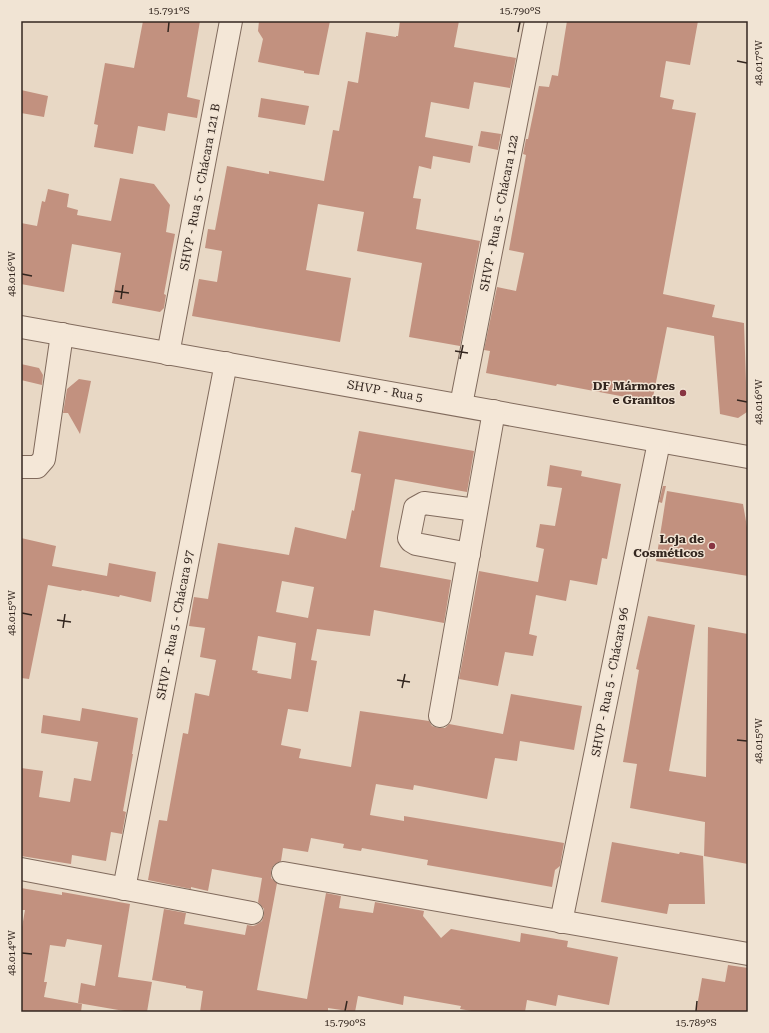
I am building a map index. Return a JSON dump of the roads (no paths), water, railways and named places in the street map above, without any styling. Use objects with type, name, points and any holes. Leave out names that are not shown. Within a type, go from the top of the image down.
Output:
[{"type":"street","name":"SHVP - Rua 5 - Chácara 121 B","points":[[168,354],[231,21]]},
{"type":"street","name":"SHVP - Rua 5 - Chácara 122","points":[[461,405],[536,21]]},
{"type":"street","name":"SHVP - Rua 5","points":[[21,327],[748,457]]},
{"type":"street","points":[[21,467],[37,467],[44,459],[62,334]]},
{"type":"street","name":"SHVP - Rua 5 - Chácara 97","points":[[124,888],[226,363]]},
{"type":"street","points":[[440,716],[494,411]]},
{"type":"street","name":"SHVP - Rua 5 - Chácara 96","points":[[561,922],[659,442]]},
{"type":"street","points":[[469,554],[416,544],[409,538],[415,508],[424,503],[476,510]]},
{"type":"street","points":[[21,869],[252,913]]},
{"type":"street","points":[[283,873],[748,954]]},
{"type":"place","name":"DF Mármores e Granitos","points":[[683,393]]},
{"type":"place","name":"Loja de Cosméticos","points":[[712,546]]}]
